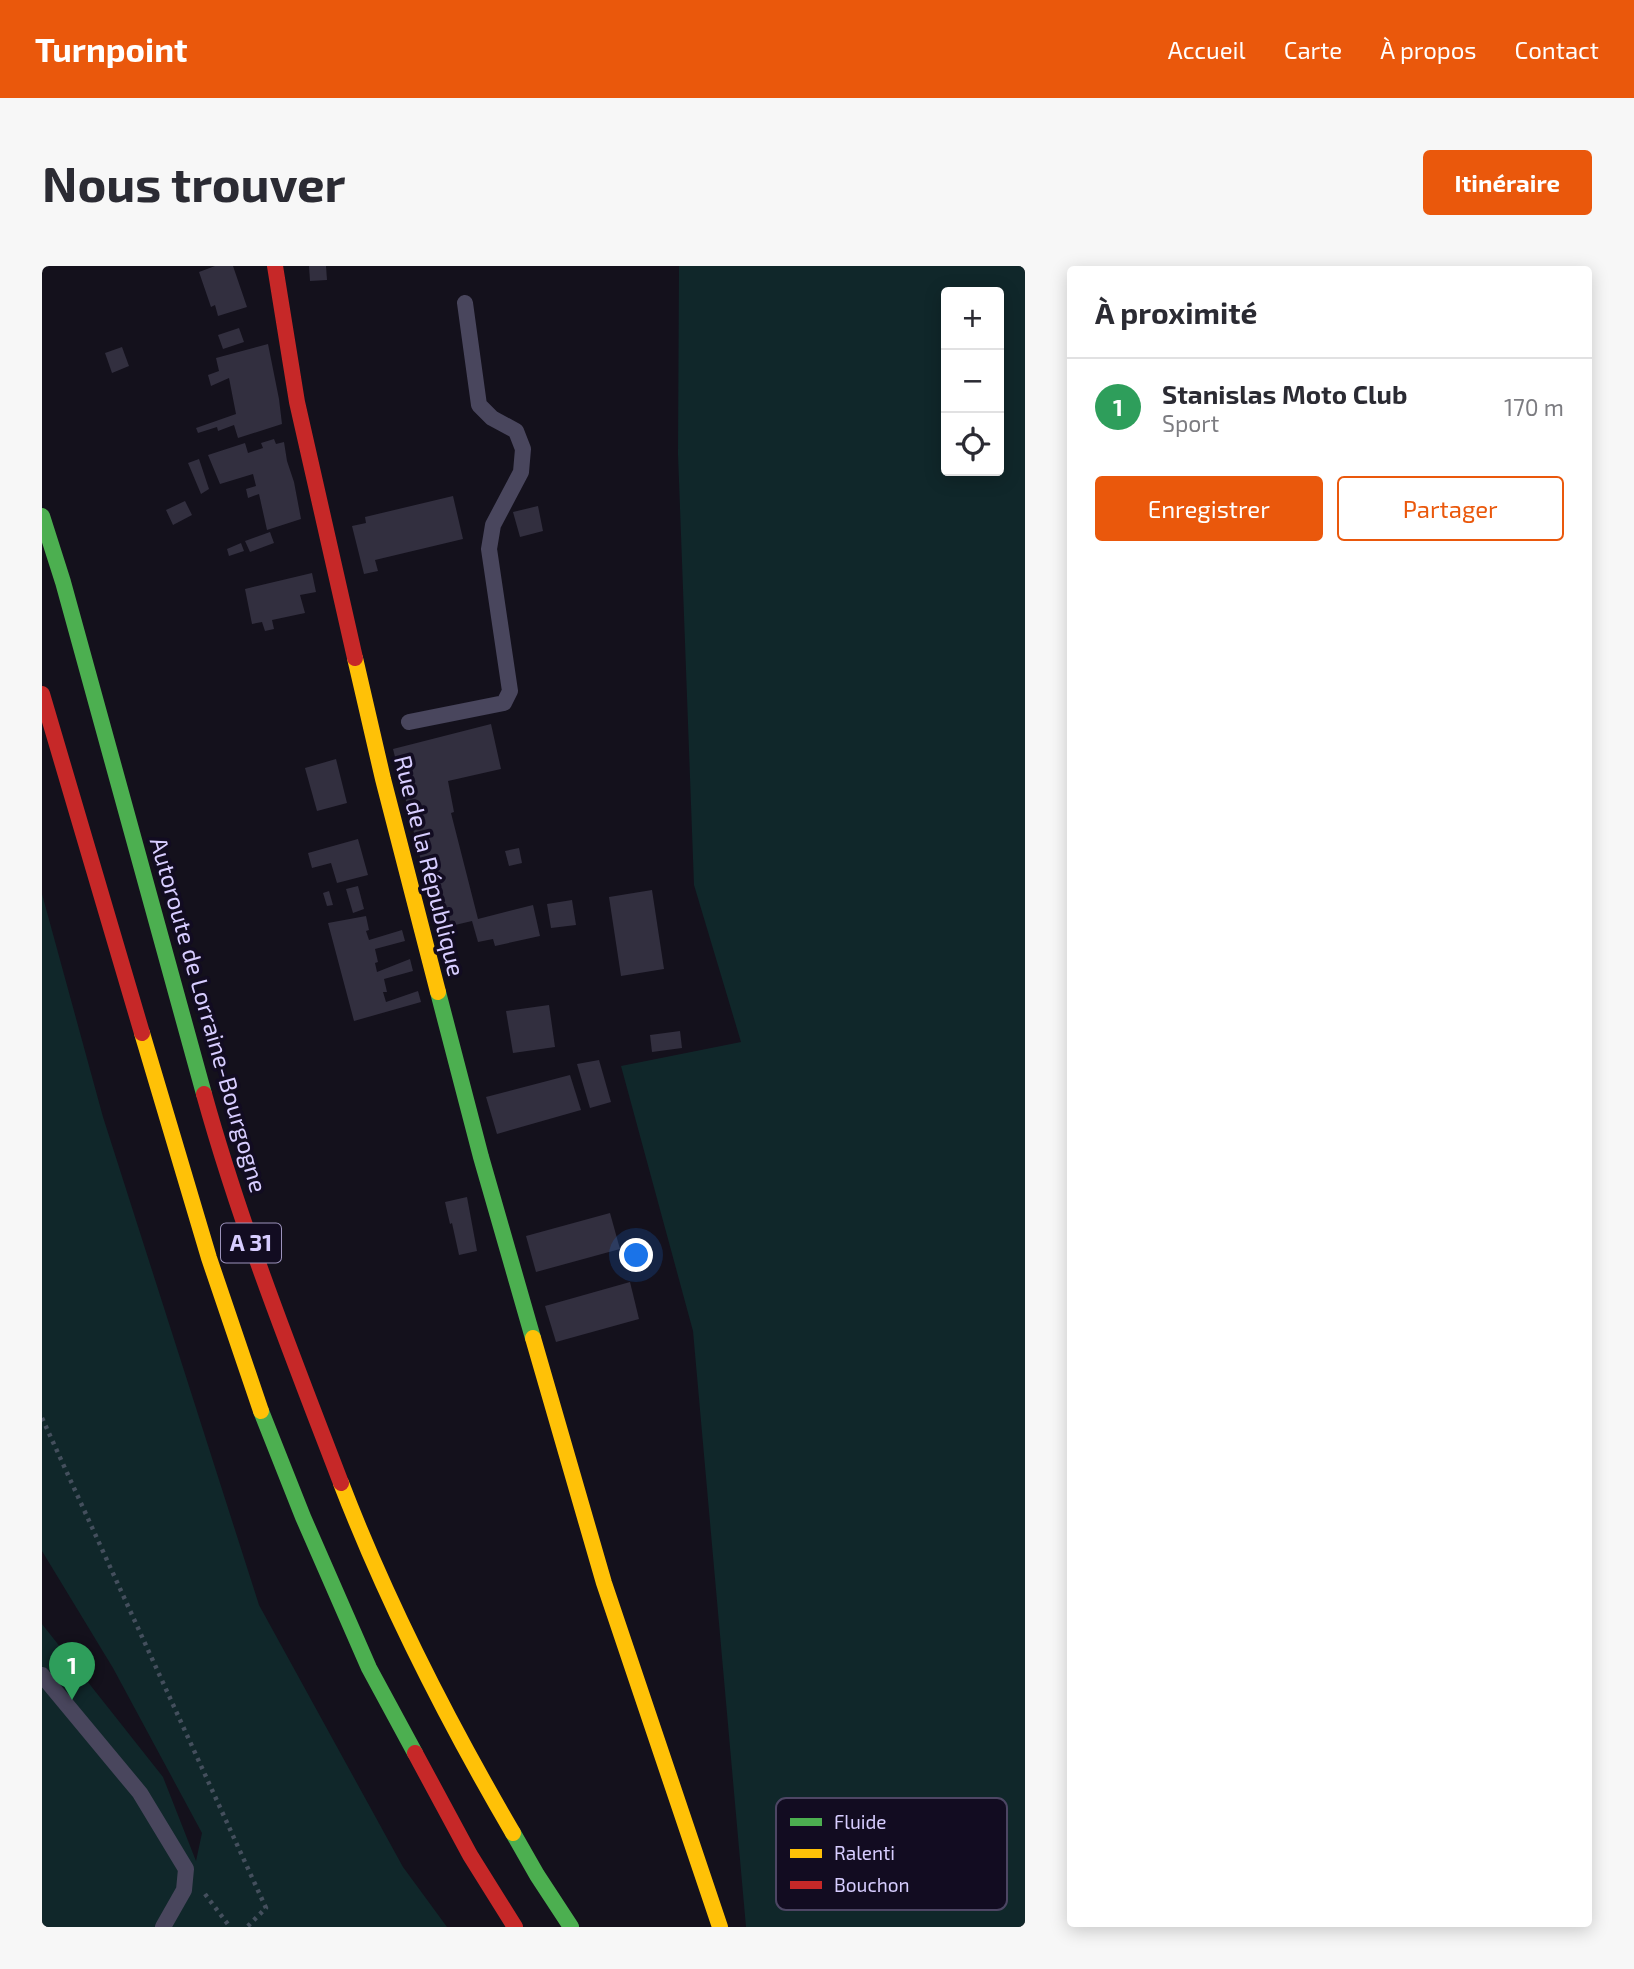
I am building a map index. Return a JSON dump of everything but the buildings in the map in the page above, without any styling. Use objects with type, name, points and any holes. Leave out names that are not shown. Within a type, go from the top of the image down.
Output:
[{"type":"main road","name":"Rue de la République","points":[[275,266],[300,415],[322,519],[383,779],[481,1157],[604,1583],[720,1927]]},
{"type":"main road","name":"Autoroute de Lorraine-Bourgogne","points":[[42,516],[63,582],[215,1134],[289,1352],[360,1533],[405,1633],[471,1761],[537,1875],[571,1927]]},
{"type":"main road","name":"A 31","points":[[42,694],[209,1258],[262,1414],[303,1517],[369,1668],[470,1855],[516,1927]]},
{"type":"lane","points":[[409,722],[504,703],[510,691],[489,549],[493,525],[521,472],[523,449],[516,431],[492,418],[479,405],[465,303]]},
{"type":"lane","points":[[42,1675],[140,1793],[186,1869],[184,1890],[163,1927]]},
{"type":"path","points":[[42,1418],[266,1908],[247,1927]]},
{"type":"path","points":[[186,1869],[229,1927]]},
{"type":"green space","points":[[679,266],[1025,266],[1025,1927],[746,1927],[693,1331],[621,1066],[741,1042],[694,885],[678,454]]},
{"type":"green space","points":[[42,894],[103,1117],[259,1605],[403,1867],[447,1927],[42,1927],[42,1624],[163,1777],[196,1861],[202,1833],[113,1668],[42,1551]]},
{"type":"traffic: fast","points":[[42,516],[63,582],[204,1094]]},
{"type":"traffic: fast","points":[[438,992],[481,1157],[533,1338]]},
{"type":"traffic: fast","points":[[261,1411],[303,1517],[369,1668],[415,1753]]},
{"type":"traffic: fast","points":[[513,1833],[571,1927]]},
{"type":"traffic: slow","points":[[355,658],[438,992]]},
{"type":"traffic: slow","points":[[142,1033],[209,1258],[261,1411]]},
{"type":"traffic: slow","points":[[533,1338],[604,1583],[720,1927]]},
{"type":"traffic: slow","points":[[341,1483],[378,1573],[420,1661],[513,1833]]},
{"type":"traffic: jam","points":[[275,266],[297,402],[355,658]]},
{"type":"traffic: jam","points":[[42,694],[142,1033]]},
{"type":"traffic: jam","points":[[204,1094],[251,1242],[341,1483]]},
{"type":"traffic: jam","points":[[415,1753],[470,1855],[515,1927]]},
{"type":"place","name":"Stanislas Moto Club","points":[[72,1700]]}]
